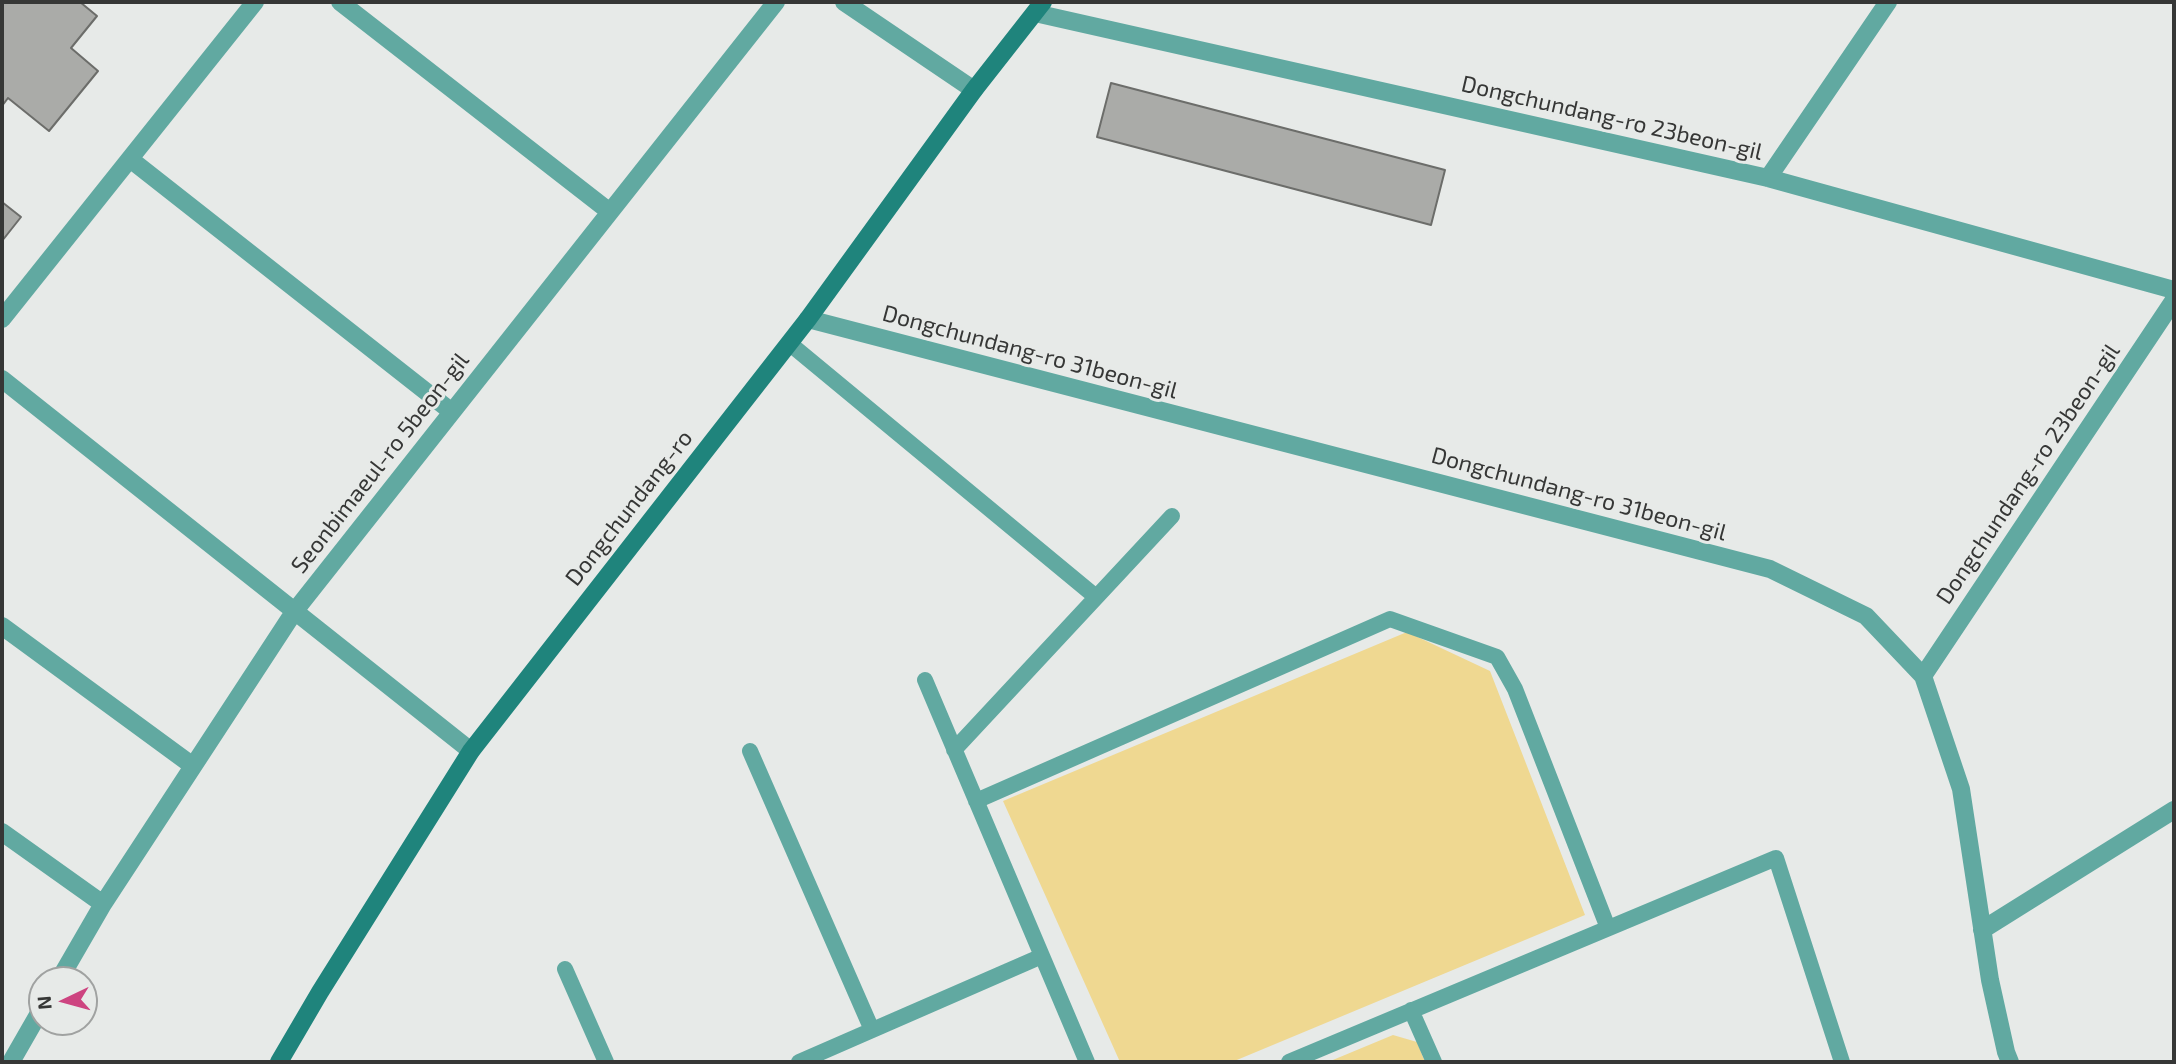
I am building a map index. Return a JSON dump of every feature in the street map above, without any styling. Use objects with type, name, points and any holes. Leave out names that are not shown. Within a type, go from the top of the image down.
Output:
[{"type":"main road","name":"Dongchundang-ro","points":[[279,1062],[471,751],[808,319],[974,90],[1039,8]]},
{"type":"street","points":[[2,319],[255,2]]},
{"type":"street","points":[[340,2],[610,212]]},
{"type":"street","name":"Seonbimaeul-ro 5beon-gil","points":[[67,966],[103,904],[294,612],[776,2]]},
{"type":"street","points":[[844,2],[974,90]]},
{"type":"street","points":[[1768,178],[1888,2]]},
{"type":"street","name":"Dongchundang-ro 23beon-gil","points":[[1039,8],[1768,178],[2174,290]]},
{"type":"street","points":[[130,159],[452,412]]},
{"type":"street","name":"Dongchundang-ro 23beon-gil","points":[[1923,676],[2174,300]]},
{"type":"street","name":"Dongchundang-ro 31beon-gil","points":[[808,319],[1770,569],[1866,616],[1923,676],[1961,789],[1990,980],[2010,1062]]},
{"type":"street","points":[[2,379],[471,751]]},
{"type":"street","points":[[2,626],[193,766]]},
{"type":"street","points":[[1982,930],[2174,810]]},
{"type":"street","points":[[2,832],[103,904]]},
{"type":"street","points":[[10,1062],[28,1032]]},
{"type":"lane","points":[[789,343],[1096,597]]},
{"type":"lane","points":[[954,750],[1172,516]]},
{"type":"lane","points":[[976,801],[1390,619],[1497,657],[1515,689],[1608,928]]},
{"type":"lane","points":[[925,680],[1087,1062]]},
{"type":"lane","points":[[750,751],[872,1030]]},
{"type":"lane","points":[[1289,1062],[1776,858],[1842,1062]]},
{"type":"lane","points":[[799,1062],[1042,956]]},
{"type":"lane","points":[[565,969],[606,1062]]},
{"type":"lane","points":[[1411,1010],[1434,1062]]},
{"type":"shaded area","points":[[1407,632],[1490,671],[1585,915],[1232,1062],[1120,1062],[1003,801]]},
{"type":"shaded area","points":[[1393,1035],[1417,1042],[1425,1062],[1328,1062]]},
{"type":"building","points":[[2,2],[80,2],[97,16],[71,48],[98,71],[49,131],[8,98],[2,106]]},
{"type":"building","points":[[1111,83],[1445,170],[1431,225],[1097,137]]},
{"type":"building","points":[[2,202],[21,217],[2,241]]}]
